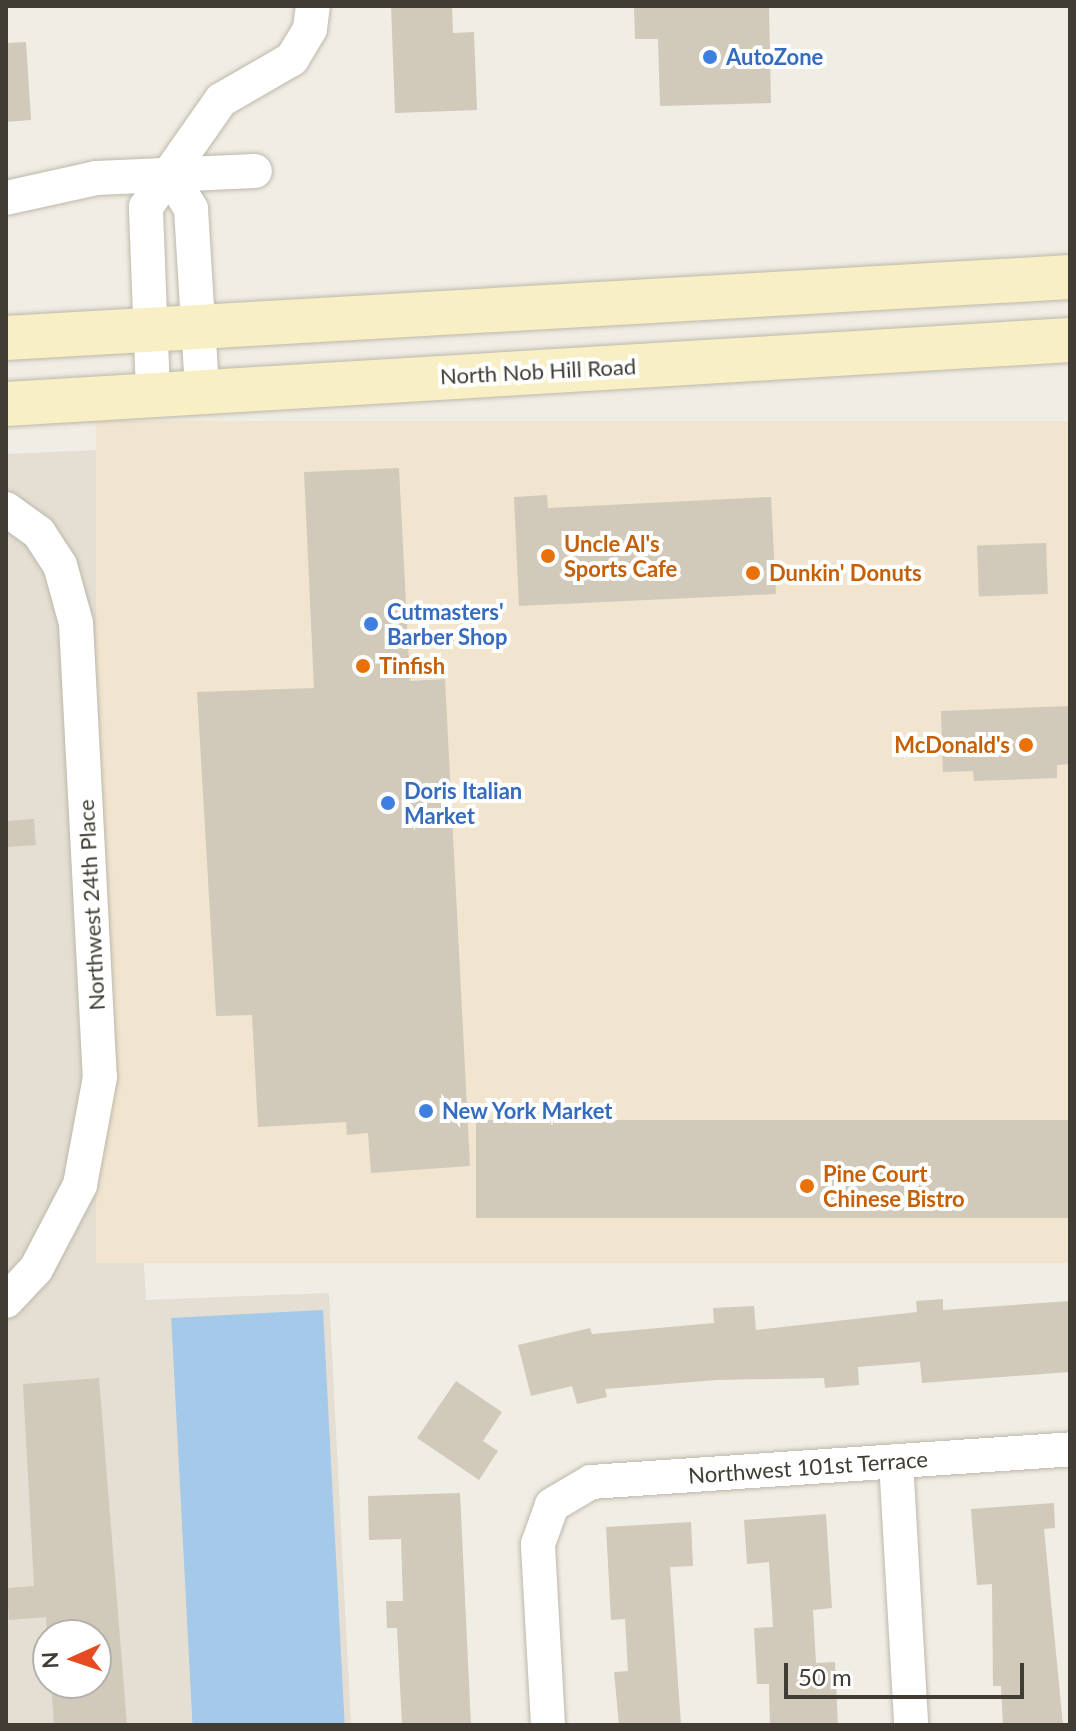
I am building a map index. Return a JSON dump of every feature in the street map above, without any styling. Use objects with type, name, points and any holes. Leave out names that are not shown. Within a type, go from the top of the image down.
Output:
[{"type":"main road","points":[[6,338],[1070,277]]},
{"type":"main road","name":"North Nob Hill Road","points":[[6,404],[1070,340]]},
{"type":"street","points":[[153,393],[146,207],[221,100],[292,59],[310,29],[313,6]]},
{"type":"street","points":[[6,198],[96,178],[255,171]]},
{"type":"street","points":[[170,175],[191,209],[202,390]]},
{"type":"street","name":"Northwest 24th Place","points":[[6,509],[39,533],[60,565],[76,623],[100,1077],[80,1185],[36,1269],[6,1301]]},
{"type":"street","name":"Northwest 101st Terrace","points":[[548,1725],[538,1544],[552,1505],[591,1482],[1070,1449]]},
{"type":"street","points":[[896,1461],[911,1725]]},
{"type":"shaded area","points":[[96,421],[1070,421],[1070,1263],[96,1263]]},
{"type":"shaded area","points":[[96,450],[146,1300],[329,1293],[351,1725],[6,1725],[6,454]]},
{"type":"water","points":[[323,1310],[345,1725],[193,1725],[171,1318]]},
{"type":"building","points":[[391,6],[452,6],[453,33],[474,32],[477,110],[395,113]]},
{"type":"building","points":[[634,6],[769,6],[771,103],[660,106],[658,39],[635,39]]},
{"type":"building","points":[[26,42],[31,120],[6,122],[6,43]]},
{"type":"building","points":[[399,468],[410,681],[445,679],[470,1166],[371,1173],[368,1133],[347,1135],[346,1122],[258,1127],[252,1015],[216,1016],[197,692],[314,688],[304,472]]},
{"type":"building","points":[[547,495],[548,508],[771,497],[776,594],[519,606],[514,497]]},
{"type":"building","points":[[1046,543],[1048,594],[979,596],[977,545]]},
{"type":"building","points":[[1070,706],[1070,764],[1057,765],[1057,778],[974,781],[973,771],[943,772],[941,711]]},
{"type":"building","points":[[34,819],[36,845],[8,847],[6,821]]},
{"type":"building","points":[[476,1120],[1070,1120],[1070,1218],[476,1218]]},
{"type":"building","points":[[943,1299],[943,1310],[1070,1301],[1070,1372],[922,1383],[920,1362],[858,1367],[859,1385],[825,1388],[824,1378],[717,1380],[605,1389],[607,1397],[577,1404],[572,1386],[531,1396],[518,1345],[590,1328],[592,1334],[714,1323],[713,1308],[754,1306],[756,1330],[917,1312],[916,1301]]},
{"type":"building","points":[[99,1378],[127,1725],[54,1725],[52,1699],[112,1699],[112,1619],[46,1617],[9,1620],[7,1588],[34,1586],[23,1384]]},
{"type":"building","points":[[456,1381],[502,1412],[483,1441],[498,1451],[479,1480],[417,1438]]},
{"type":"building","points":[[460,1493],[471,1725],[402,1725],[397,1628],[387,1628],[386,1601],[403,1601],[401,1539],[369,1540],[368,1496]]},
{"type":"building","points":[[1054,1503],[1055,1528],[1044,1529],[1063,1725],[1003,1725],[1001,1686],[993,1686],[992,1584],[977,1585],[971,1509]]},
{"type":"building","points":[[826,1514],[832,1608],[813,1610],[816,1663],[835,1662],[838,1725],[770,1725],[769,1684],[757,1684],[754,1628],[773,1627],[769,1562],[747,1564],[744,1520]]},
{"type":"building","points":[[691,1522],[693,1566],[670,1567],[681,1725],[619,1725],[614,1672],[628,1671],[625,1619],[611,1620],[606,1527]]},
{"type":"place","name":"AutoZone","points":[[710,57]]},
{"type":"place","name":"Uncle Al's Sports Cafe","points":[[548,556]]},
{"type":"place","name":"Dunkin' Donuts","points":[[753,573]]},
{"type":"place","name":"Cutmasters' Barber Shop","points":[[371,624]]},
{"type":"place","name":"Tinfish","points":[[363,666]]},
{"type":"place","name":"McDonald's","points":[[1026,745]]},
{"type":"place","name":"Doris Italian Market","points":[[388,803]]},
{"type":"place","name":"New York Market","points":[[426,1111]]},
{"type":"place","name":"Pine Court Chinese Bistro","points":[[807,1186]]}]
